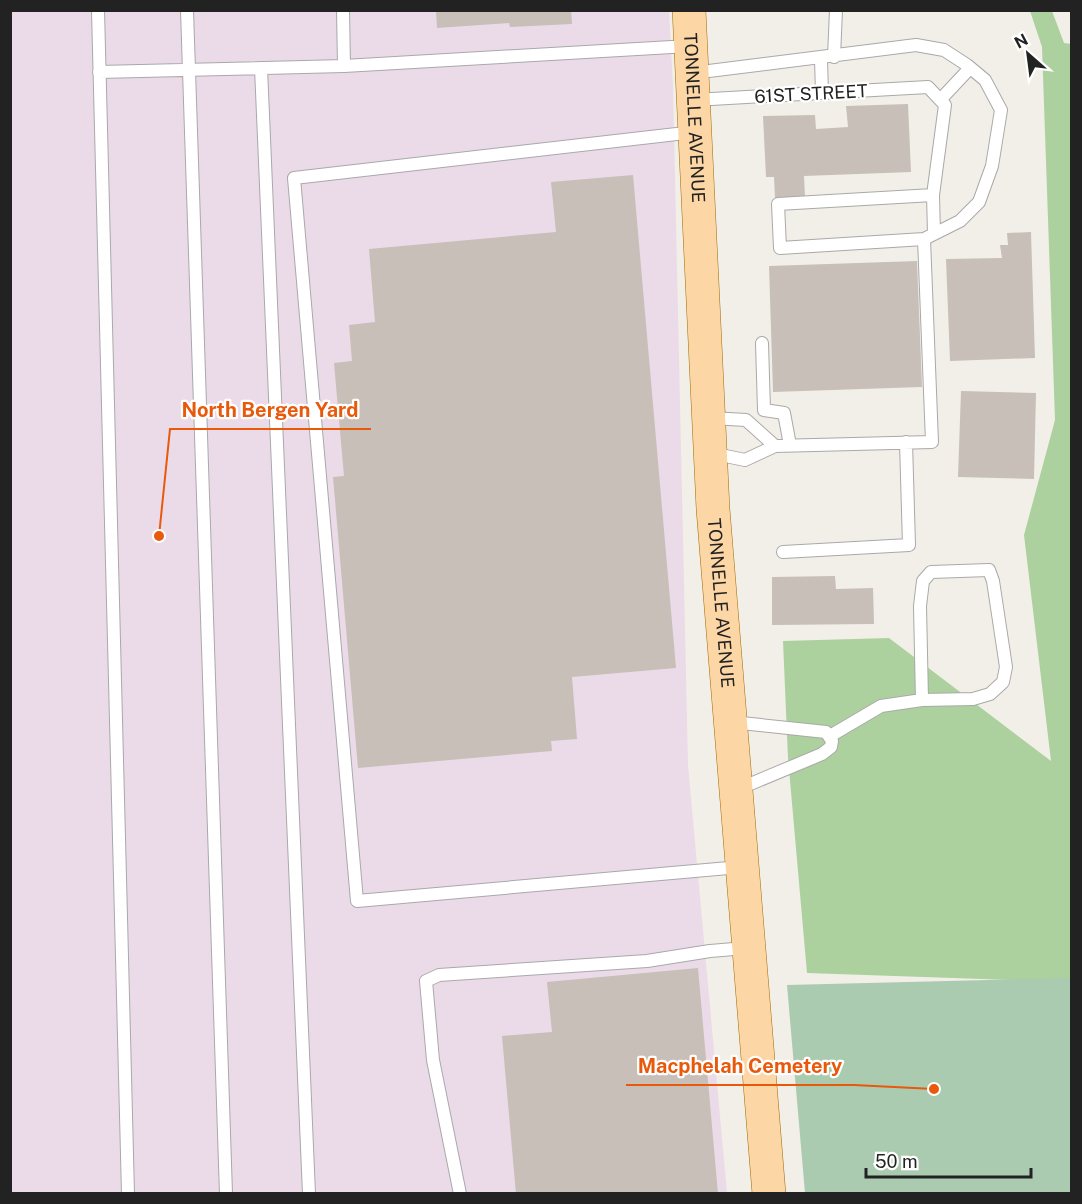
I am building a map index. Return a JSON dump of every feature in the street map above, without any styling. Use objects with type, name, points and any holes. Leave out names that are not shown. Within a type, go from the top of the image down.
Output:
[{"type":"main road","name":"TONNELLE AVENUE","points":[[688,10],[711,453],[741,867],[769,1194]]},
{"type":"lane","points":[[98,10],[128,1194]]},
{"type":"lane","points":[[187,10],[226,1194]]},
{"type":"lane","points":[[343,10],[344,66]]},
{"type":"lane","points":[[834,57],[836,10]]},
{"type":"lane","points":[[741,867],[357,901],[294,178],[821,58],[916,45],[944,50],[970,68],[985,80],[1001,110],[992,166],[979,202],[960,220],[929,237],[780,248],[778,204],[933,195]]},
{"type":"lane","points":[[821,58],[822,93]]},
{"type":"lane","points":[[99,72],[344,66],[692,88]]},
{"type":"lane","points":[[261,68],[309,1194]]},
{"type":"lane","points":[[711,453],[746,460],[775,446],[932,442],[929,237],[945,112],[941,99],[970,68]]},
{"type":"lane","name":"61ST STREET","points":[[692,88],[822,93],[928,87],[941,99]]},
{"type":"lane","points":[[762,343],[764,410],[784,413],[790,445]]},
{"type":"lane","points":[[709,418],[746,420],[775,446]]},
{"type":"lane","points":[[783,552],[909,545],[906,442]]},
{"type":"lane","points":[[830,736],[881,706],[922,700],[974,699],[990,694],[1003,682],[1006,667],[989,570],[930,572],[923,581],[922,700]]},
{"type":"lane","points":[[730,722],[806,731],[820,730],[830,736]]},
{"type":"lane","points":[[735,790],[822,754],[831,747],[830,736]]},
{"type":"lane","points":[[460,1194],[433,1060],[426,981],[439,975],[647,961],[710,951],[748,948]]},
{"type":"shaded area","points":[[10,11],[669,11],[673,86],[688,765],[727,1193],[11,1193]]},
{"type":"green space","points":[[1030,11],[1052,11],[1064,43],[1072,44],[1071,982],[807,973],[788,758],[783,641],[889,638],[1051,761],[1024,535],[1055,420],[1042,47]]},
{"type":"green space","points":[[1071,978],[1071,1193],[805,1193],[787,985]]},
{"type":"building","points":[[436,10],[571,10],[572,24],[510,27],[509,23],[437,28]]},
{"type":"building","points":[[908,104],[911,172],[804,176],[805,197],[775,198],[774,177],[766,177],[763,116],[815,115],[816,129],[848,127],[846,106]]},
{"type":"building","points":[[633,175],[676,668],[572,677],[577,739],[551,741],[552,751],[358,768],[333,477],[344,476],[334,363],[352,361],[349,325],[375,322],[369,249],[556,232],[551,182]]},
{"type":"building","points":[[1031,232],[1035,358],[950,361],[946,259],[1002,258],[1000,245],[1008,245],[1007,233]]},
{"type":"building","points":[[917,261],[922,387],[773,392],[769,266]]},
{"type":"building","points":[[961,391],[1036,393],[1034,479],[958,477]]},
{"type":"building","points":[[835,576],[836,589],[873,588],[874,624],[772,625],[772,577]]},
{"type":"building","points":[[698,968],[718,1194],[516,1194],[502,1036],[552,1032],[547,982]]},
{"type":"place","name":"North Bergen Yard","points":[[159,536]]},
{"type":"place","name":"Macphelah Cemetery","points":[[934,1089]]}]
